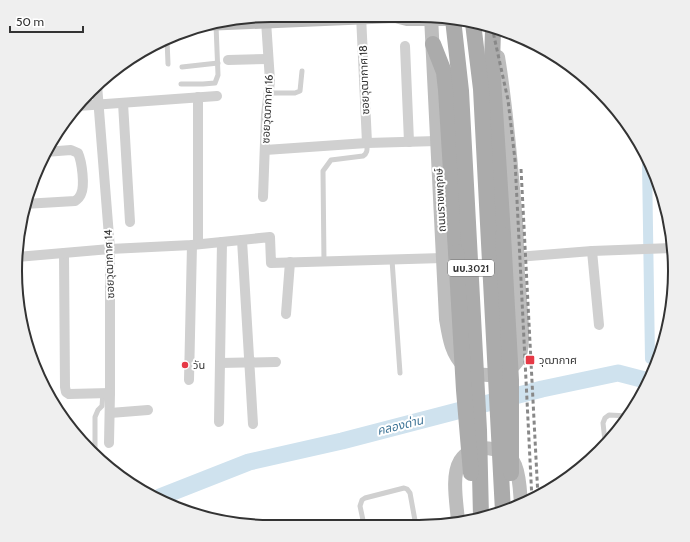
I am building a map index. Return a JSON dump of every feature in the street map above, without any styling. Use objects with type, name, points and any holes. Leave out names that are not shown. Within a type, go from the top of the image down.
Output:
[{"type":"main road","points":[[411,22],[418,25],[433,44],[444,72],[446,90],[449,255],[467,438],[476,513]]},
{"type":"main road","name":"ถนนราชพฤกษ์","points":[[431,23],[437,141],[449,255],[446,319],[450,344],[457,358],[465,368],[477,374],[491,375],[503,373],[512,367],[520,357],[522,338],[516,224],[506,120],[495,34]]},
{"type":"main road","name":"นบ.3021","points":[[454,24],[461,92],[479,430],[481,512]]},
{"type":"main road","name":"นบ.3021","points":[[474,28],[481,89],[503,506]]},
{"type":"main road","points":[[494,33],[492,63],[511,380],[511,450],[508,503]]},
{"type":"main road","points":[[458,517],[456,473],[461,461],[467,455],[482,449],[498,450],[505,454],[514,464],[518,477],[520,498]]},
{"type":"street","name":"ซอยวุฒากาศ 16","points":[[263,197],[266,115],[270,82],[266,22]]},
{"type":"street","name":"ซอยวุฒากาศ 18","points":[[361,22],[367,143]]},
{"type":"street","points":[[405,46],[410,142]]},
{"type":"street","points":[[228,60],[268,59]]},
{"type":"street","name":"ซอยวุฒากาศ 14","points":[[97,93],[110,249],[107,393],[110,413],[109,443]]},
{"type":"street","points":[[85,106],[217,96]]},
{"type":"street","points":[[189,380],[195,244],[198,97]]},
{"type":"street","points":[[123,103],[130,222]]},
{"type":"street","points":[[265,150],[367,143],[437,141]]},
{"type":"street","points":[[31,204],[75,201],[82,193],[83,187],[78,153],[71,150],[52,151]]},
{"type":"street","points":[[23,256],[222,242],[270,237],[271,262],[392,260],[449,255]]},
{"type":"street","points":[[242,240],[253,424]]},
{"type":"street","points":[[219,422],[222,242]]},
{"type":"street","points":[[517,257],[592,251],[667,248]]},
{"type":"street","points":[[592,251],[598,325]]},
{"type":"street","points":[[64,253],[66,392],[70,394],[107,393]]},
{"type":"street","points":[[286,314],[290,262]]},
{"type":"street","points":[[220,363],[276,362]]},
{"type":"street","points":[[110,413],[148,410]]},
{"type":"lane","points":[[181,84],[215,83],[218,75],[216,28]]},
{"type":"lane","points":[[167,45],[168,64]]},
{"type":"lane","points":[[182,67],[218,63]]},
{"type":"lane","points":[[269,93],[295,93],[300,91],[302,71]]},
{"type":"lane","points":[[324,262],[323,171],[331,160],[363,156],[367,151],[367,143]]},
{"type":"lane","points":[[392,260],[400,373]]},
{"type":"lane","points":[[95,447],[95,417],[98,410],[102,406],[107,393]]},
{"type":"lane","points":[[604,437],[603,423],[605,418],[612,415],[622,416]]},
{"type":"lane","points":[[363,520],[360,506],[362,500],[404,488],[408,489],[410,493],[415,520]]},
{"type":"waterway","points":[[647,172],[650,359]]},
{"type":"waterway","name":"คลองด่าน","points":[[164,495],[249,462],[342,441],[542,389],[618,373],[643,379]]},
{"type":"railway","points":[[493,33],[508,100],[515,160],[532,493]]},
{"type":"railway","points":[[521,169],[538,490]]},
{"type":"place","name":"วุฒากาศ","points":[[530,360]]},
{"type":"place","name":"วัน","points":[[185,365]]}]
